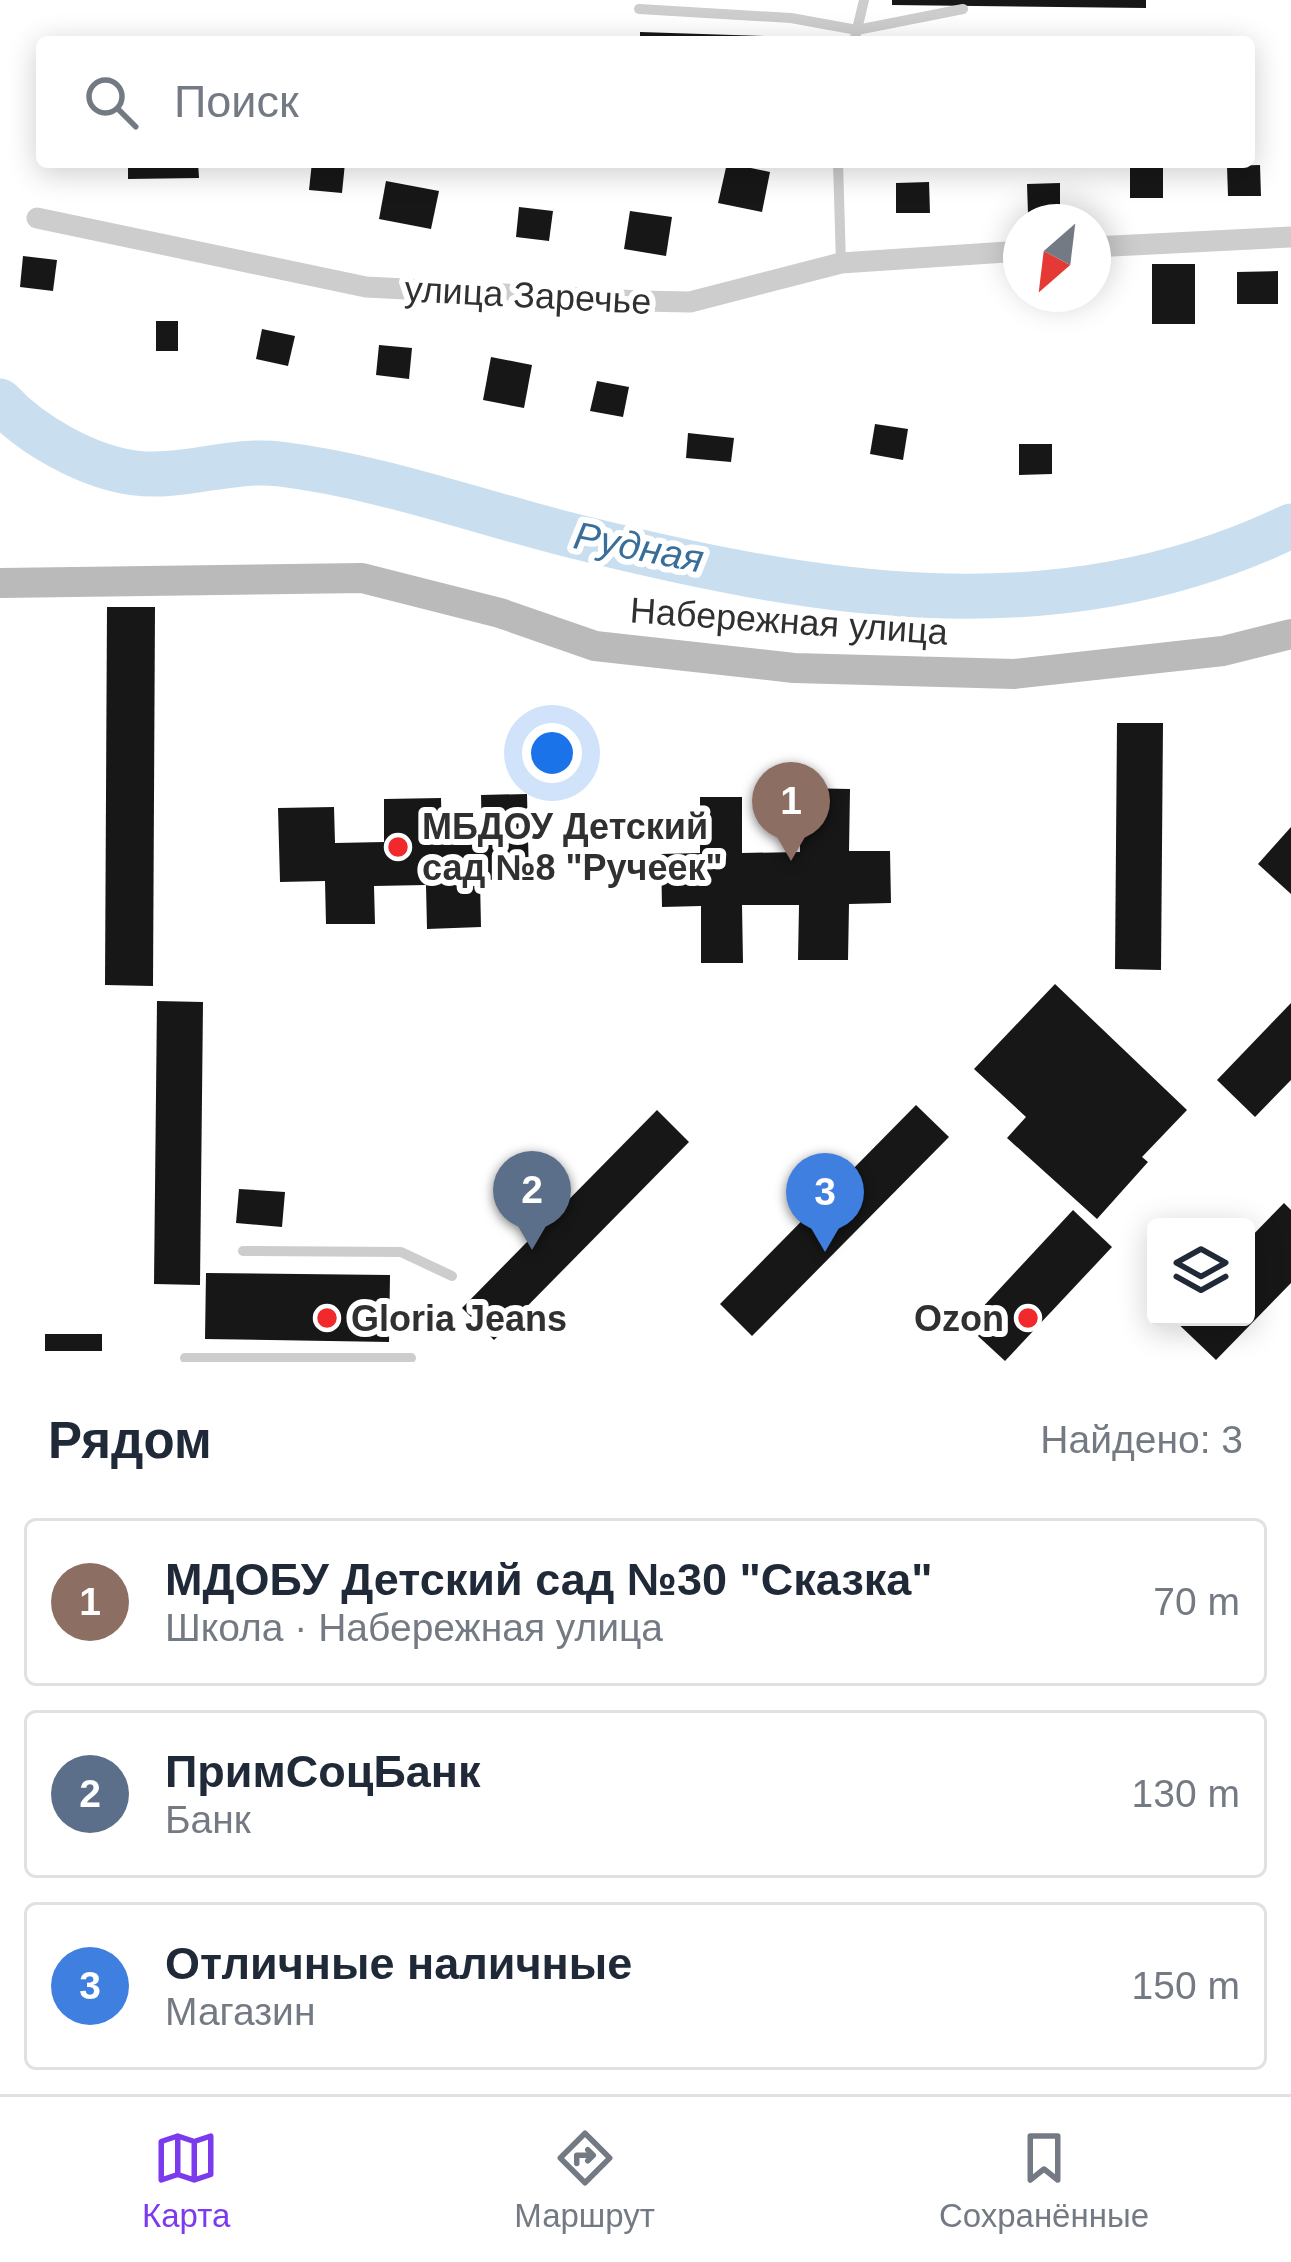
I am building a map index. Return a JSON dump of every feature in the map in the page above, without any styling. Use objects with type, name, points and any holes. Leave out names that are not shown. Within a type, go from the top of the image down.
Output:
[{"type":"main road","name":"Набережная улица","points":[[0,584],[362,578],[500,613],[595,646],[794,668],[1035,673],[1223,651],[1291,634]]},
{"type":"street","name":"улица Заречье","points":[[37,218],[366,287],[689,302],[841,263],[1003,252]]},
{"type":"street","points":[[1111,246],[1291,237]]},
{"type":"lane","points":[[856,36],[864,0]]},
{"type":"lane","points":[[639,10],[791,18],[856,36],[963,10]]},
{"type":"lane","points":[[838,168],[841,263]]},
{"type":"lane","points":[[243,1251],[401,1252],[452,1276]]},
{"type":"lane","points":[[185,1358],[411,1358]]},
{"type":"building","points":[[892,0],[1146,0],[1146,8],[892,5]]},
{"type":"building","points":[[640,32],[763,36],[640,36]]},
{"type":"building","points":[[1260,165],[1261,196],[1228,196],[1227,168]]},
{"type":"building","points":[[128,168],[198,168],[199,178],[128,179]]},
{"type":"building","points":[[311,168],[344,168],[342,193],[309,190]]},
{"type":"building","points":[[726,168],[770,172],[762,212],[718,203]]},
{"type":"building","points":[[1130,168],[1163,168],[1163,198],[1130,198]]},
{"type":"building","points":[[386,181],[439,191],[431,229],[379,219]]},
{"type":"building","points":[[929,182],[930,213],[896,213],[896,183]]},
{"type":"building","points":[[1060,183],[1060,204],[1028,204],[1027,184]]},
{"type":"building","points":[[519,207],[553,211],[549,241],[516,237]]},
{"type":"building","points":[[630,211],[672,217],[666,256],[624,249]]},
{"type":"building","points":[[23,256],[57,260],[53,291],[20,287]]},
{"type":"building","points":[[1152,264],[1195,264],[1195,324],[1152,324]]},
{"type":"building","points":[[1278,271],[1278,304],[1237,304],[1237,272]]},
{"type":"building","points":[[156,321],[178,321],[178,351],[156,351]]},
{"type":"building","points":[[262,329],[295,336],[288,366],[256,359]]},
{"type":"building","points":[[379,345],[412,348],[409,379],[376,375]]},
{"type":"building","points":[[491,357],[532,365],[524,408],[483,400]]},
{"type":"building","points":[[597,381],[629,387],[623,417],[590,411]]},
{"type":"building","points":[[875,424],[908,429],[903,460],[870,454]]},
{"type":"building","points":[[688,433],[734,438],[731,462],[686,458]]},
{"type":"building","points":[[1019,444],[1052,444],[1052,474],[1019,475]]},
{"type":"building","points":[[107,607],[155,607],[153,986],[105,985]]},
{"type":"building","points":[[1117,723],[1163,723],[1161,970],[1115,969]]},
{"type":"building","points":[[800,788],[850,789],[849,851],[890,851],[891,903],[849,904],[848,960],[798,960],[799,905],[742,905],[743,963],[701,963],[701,906],[662,907],[661,854],[700,853],[700,797],[742,797],[742,853],[800,852]]},
{"type":"building","points":[[527,794],[529,879],[480,880],[481,927],[427,929],[426,885],[374,886],[375,924],[326,924],[325,881],[280,882],[278,808],[334,807],[335,843],[384,842],[384,799],[441,798],[442,840],[482,839],[481,795]]},
{"type":"building","points":[[1291,827],[1291,894],[1258,864]]},
{"type":"building","points":[[1055,984],[1187,1110],[1142,1157],[1148,1162],[1097,1219],[1007,1138],[1026,1117],[974,1069]]},
{"type":"building","points":[[157,1001],[203,1002],[200,1285],[154,1284]]},
{"type":"building","points":[[1291,1003],[1291,1080],[1255,1117],[1217,1080]]},
{"type":"building","points":[[916,1105],[949,1137],[752,1336],[720,1304]]},
{"type":"building","points":[[657,1110],[689,1142],[494,1340],[462,1308]]},
{"type":"building","points":[[239,1189],[285,1192],[282,1227],[236,1223]]},
{"type":"building","points":[[1284,1203],[1291,1210],[1291,1283],[1255,1320],[1255,1233]]},
{"type":"building","points":[[1073,1210],[1112,1247],[1005,1361],[966,1325]]},
{"type":"building","points":[[206,1273],[390,1275],[389,1342],[205,1339]]},
{"type":"building","points":[[1180,1326],[1249,1326],[1216,1360]]},
{"type":"building","points":[[45,1334],[102,1334],[102,1351],[45,1351]]},
{"type":"waterway","name":"Рудная","points":[[0,401],[62,448],[117,470],[153,474],[262,463],[316,469],[654,555],[838,588],[1021,595],[1111,584],[1201,562],[1291,526]]},
{"type":"place","name":"МБДОУ Детский сад №8 \"Ручеек\"","points":[[398,847]]},
{"type":"place","name":"МДОБУ Детский сад №30 \"Сказка\"","points":[[791,861]]},
{"type":"place","name":"ПримСоцБанк","points":[[532,1250]]},
{"type":"place","name":"Отличные наличные","points":[[825,1252]]},
{"type":"place","name":"Gloria Jeans","points":[[327,1318]]},
{"type":"place","name":"Ozon","points":[[1028,1318]]}]
